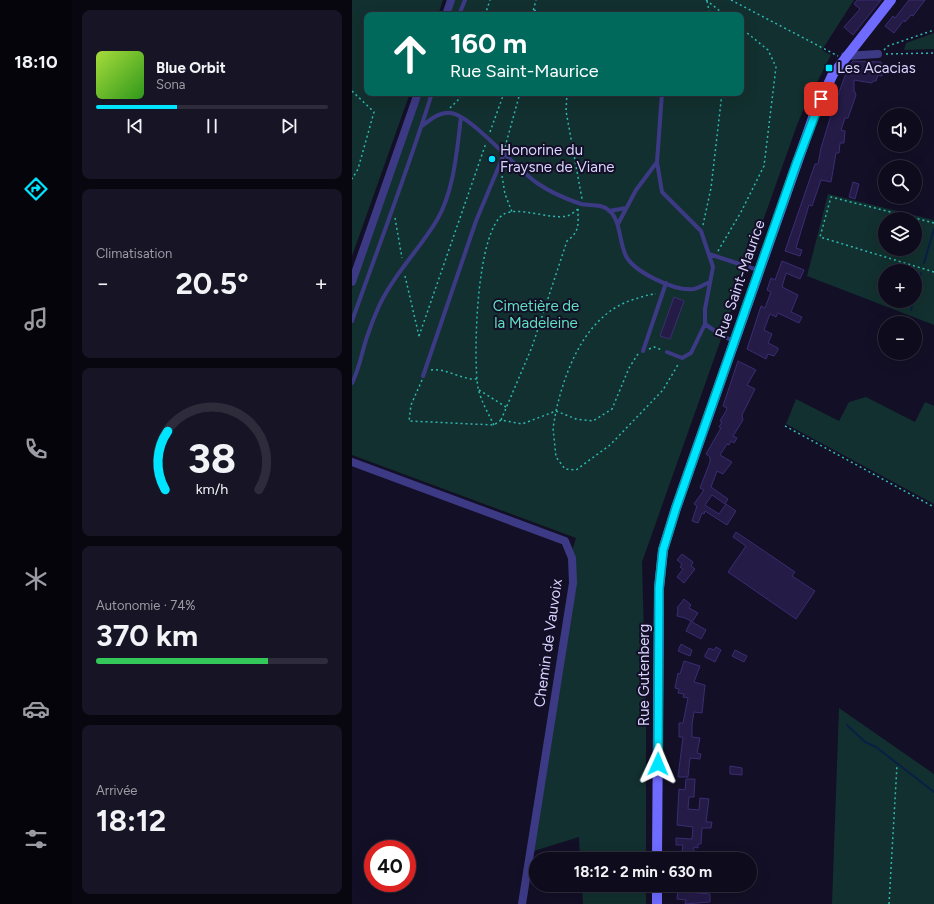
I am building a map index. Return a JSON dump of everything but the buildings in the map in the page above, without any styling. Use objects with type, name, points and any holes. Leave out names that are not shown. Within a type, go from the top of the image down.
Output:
[{"type":"street","points":[[447,12],[451,0]]},
{"type":"street","name":"Rue Saint-Maurice","points":[[659,588],[663,550],[676,508],[815,112],[841,56],[891,0]]},
{"type":"street","points":[[841,56],[878,54]]},
{"type":"street","points":[[352,282],[417,96]]},
{"type":"street","name":"Chemin de Vauvoix","points":[[352,462],[565,541],[572,558],[573,583],[522,904]]},
{"type":"street","name":"Rue Gutenberg","points":[[657,852],[659,588]]},
{"type":"street","points":[[657,892],[657,904]]},
{"type":"lane","points":[[460,12],[465,0]]},
{"type":"lane","points":[[352,321],[422,126],[431,96]]},
{"type":"lane","points":[[662,96],[657,162],[662,192],[702,231],[713,267],[705,309],[705,324],[691,353],[682,358],[667,352]]},
{"type":"lane","points":[[422,126],[432,118],[446,112],[461,117],[536,182],[582,204],[597,204],[609,210],[618,224],[620,243],[627,258],[636,266],[679,289],[695,289],[710,282]]},
{"type":"lane","points":[[352,383],[362,357],[368,334],[380,306],[404,265],[437,219],[444,204],[450,185],[461,117]]},
{"type":"lane","points":[[424,376],[476,221],[504,154]]},
{"type":"lane","points":[[618,224],[636,190],[657,162]]},
{"type":"lane","points":[[609,210],[626,208]]},
{"type":"lane","points":[[709,254],[759,270]]},
{"type":"lane","points":[[643,351],[666,283]]},
{"type":"lane","points":[[705,324],[722,336],[734,341]]},
{"type":"path","points":[[486,12],[490,0]]},
{"type":"path","points":[[536,0],[534,10],[539,12]]},
{"type":"path","points":[[706,0],[709,12]]},
{"type":"path","points":[[706,0],[721,12]]},
{"type":"path","points":[[731,0],[841,56]]},
{"type":"path","points":[[716,257],[764,166],[776,67],[768,50],[744,30]]},
{"type":"path","points":[[878,54],[888,46],[934,30]]},
{"type":"path","points":[[878,54],[934,53]]},
{"type":"path","points":[[352,91],[374,112],[358,169],[352,179]]},
{"type":"path","points":[[446,112],[460,96]]},
{"type":"path","points":[[419,336],[503,96]]},
{"type":"path","points":[[504,154],[519,96]]},
{"type":"path","points":[[494,425],[479,390],[477,379],[477,300],[484,259],[497,219],[505,214],[512,212],[567,216],[578,209],[582,204],[566,111],[567,96]]},
{"type":"path","points":[[702,231],[711,188],[722,96]]},
{"type":"path","points":[[500,163],[505,194],[512,212]]},
{"type":"path","points":[[934,223],[831,197],[820,237],[934,272]]},
{"type":"path","points":[[477,379],[467,380],[450,372],[432,370],[424,376],[411,406],[409,421],[494,425],[501,420],[532,347],[567,241],[576,235],[578,228],[578,209]]},
{"type":"path","points":[[662,294],[651,294],[627,302],[607,313],[588,332],[563,383],[553,428],[556,457],[565,469],[576,470],[610,445],[663,390],[682,358]]},
{"type":"path","points":[[501,420],[522,424],[556,411],[576,419],[593,421],[612,409],[629,368],[639,352],[654,347],[667,352]]},
{"type":"path","points":[[479,390],[506,406]]},
{"type":"path","points":[[784,426],[934,507]]},
{"type":"path","points":[[889,904],[897,765]]},
{"type":"green space","points":[[352,0],[443,0],[439,12],[364,12],[364,96],[409,96],[352,256]]},
{"type":"green space","name":"Cimetière de la Madeleine","points":[[455,0],[854,0],[822,50],[831,55],[797,125],[642,562],[646,712],[646,852],[580,852],[579,837],[534,851],[575,587],[572,551],[576,538],[352,455],[352,288],[421,96],[744,96],[744,12],[450,12]]},
{"type":"green space","points":[[934,33],[934,49],[904,50],[906,43]]},
{"type":"green space","points":[[828,194],[901,212],[878,212],[878,256],[922,256],[922,217],[934,220],[934,325],[922,320],[922,316],[911,316],[890,308],[922,308],[922,264],[878,264],[878,303],[807,276]]},
{"type":"green space","points":[[866,397],[915,422],[925,402],[934,406],[934,504],[786,424],[796,399],[839,421],[849,402]]},
{"type":"green space","points":[[839,708],[934,774],[934,904],[832,904]]},
{"type":"green space","points":[[582,892],[646,892],[646,904],[583,904]]},
{"type":"waterway","points":[[924,263],[934,229]]},
{"type":"waterway","points":[[847,725],[865,742],[876,747],[934,792]]},
{"type":"place","name":"Les Acacias","points":[[829,68]]},
{"type":"place","name":"Honorine du Fraysne de Viane","points":[[492,159]]},
{"type":"route","points":[[658,764],[659,588],[663,550],[676,508],[734,341],[797,162],[821,99]]}]
